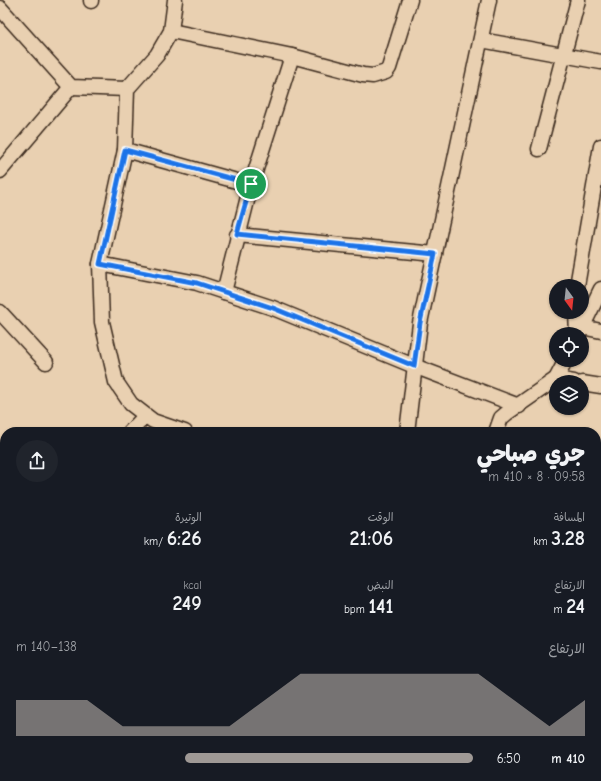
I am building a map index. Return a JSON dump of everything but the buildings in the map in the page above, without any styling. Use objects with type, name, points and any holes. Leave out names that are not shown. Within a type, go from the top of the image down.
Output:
[{"type":"street","points":[[169,427],[153,422],[145,416],[131,404],[116,382],[102,322],[100,264],[125,150],[127,89],[157,55],[170,31],[175,0]]},
{"type":"street","points":[[170,31],[292,56],[363,75],[381,75],[388,68],[410,0]]},
{"type":"street","points":[[408,427],[420,323],[489,0]]},
{"type":"street","points":[[539,149],[578,0]]},
{"type":"street","points":[[0,8],[71,87],[127,89]]},
{"type":"street","points":[[481,40],[601,62]]},
{"type":"street","points":[[224,292],[237,234],[251,184],[292,56]]},
{"type":"street","points":[[0,171],[71,87]]},
{"type":"street","points":[[578,279],[601,147]]},
{"type":"street","points":[[125,150],[251,184]]},
{"type":"street","points":[[237,234],[435,254]]},
{"type":"street","points":[[100,264],[197,283],[273,308],[414,366],[519,406]]},
{"type":"street","points":[[582,327],[601,290]]},
{"type":"street","points":[[0,312],[46,362]]},
{"type":"street","points":[[589,332],[601,331]]},
{"type":"street","points":[[498,427],[501,418],[549,384]]},
{"type":"street","points":[[589,384],[601,386]]},
{"type":"street","points":[[135,427],[145,416]]},
{"type":"route","points":[[125,150],[251,184],[237,234],[435,254],[420,323],[414,366],[273,308],[197,283],[100,264],[125,150]]}]
